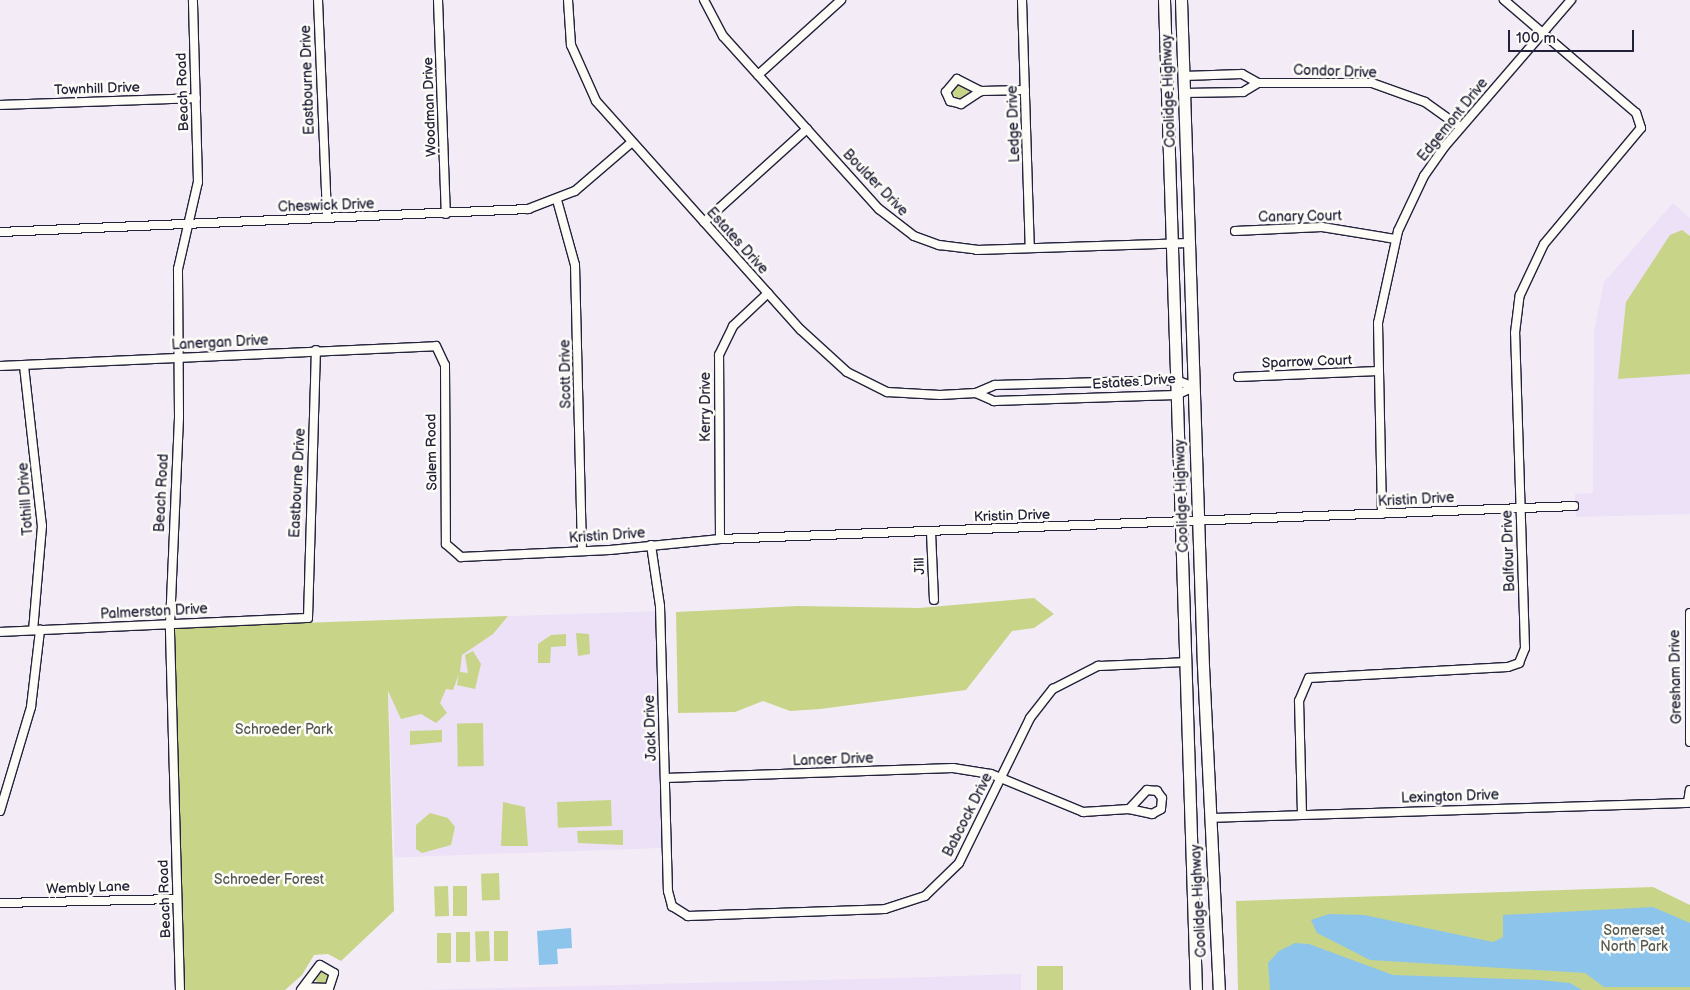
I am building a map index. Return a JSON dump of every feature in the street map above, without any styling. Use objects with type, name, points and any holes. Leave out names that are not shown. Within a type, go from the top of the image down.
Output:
[{"type":"main road","name":"Coolidge Highway","points":[[1164,0],[1196,990]]},
{"type":"main road","name":"Coolidge Highway","points":[[1181,0],[1203,666],[1219,990]]},
{"type":"main road","points":[[1185,662],[1196,660],[1203,666]]},
{"type":"main road","points":[[1191,835],[1199,843],[1211,842]]},
{"type":"main road","points":[[1192,887],[1206,884],[1214,894]]},
{"type":"street","name":"Beach Road","points":[[180,990],[170,624],[179,358],[178,268],[191,223],[198,182],[192,0]]},
{"type":"street","name":"Eastbourne Drive","points":[[318,0],[326,218]]},
{"type":"street","name":"Woodman Drive","points":[[438,0],[446,214]]},
{"type":"street","name":"Estates Drive","points":[[568,0],[571,45],[579,72],[596,101],[768,293],[847,372],[887,392],[976,393],[994,401],[1176,395],[1194,387]]},
{"type":"street","name":"Boulder Drive","points":[[704,0],[719,30],[758,75],[879,209],[914,236],[961,249],[1189,243]]},
{"type":"street","points":[[758,75],[841,0]]},
{"type":"street","name":"Ledge Drive","points":[[1022,0],[1030,248]]},
{"type":"street","points":[[1504,0],[1542,33]]},
{"type":"street","name":"Edgemont Drive","points":[[1382,514],[1378,371],[1380,299],[1395,239],[1424,176],[1460,127],[1571,0]]},
{"type":"street","name":"Balfour Drive","points":[[1302,814],[1299,701],[1309,678],[1508,667],[1523,657],[1515,333],[1525,278],[1544,244],[1641,128],[1636,112],[1542,33]]},
{"type":"street","name":"Condor Drive","points":[[1184,76],[1242,74],[1258,83],[1372,83],[1426,102],[1460,127]]},
{"type":"street","name":"Condor Drive","points":[[1184,93],[1243,92],[1258,83]]},
{"type":"street","points":[[981,91],[1026,90]]},
{"type":"street","name":"Townhill Drive","points":[[0,105],[196,98]]},
{"type":"street","points":[[704,222],[807,129]]},
{"type":"street","name":"Cheswick Drive","points":[[0,232],[512,211],[557,200],[583,186],[632,142]]},
{"type":"street","name":"Scott Drive","points":[[557,200],[576,265],[582,552]]},
{"type":"street","name":"Canary Court","points":[[1234,231],[1332,228],[1395,239]]},
{"type":"street","name":"Kerry Drive","points":[[720,539],[719,355],[733,326],[768,293]]},
{"type":"street","name":"Lanergan Drive","points":[[0,366],[427,345],[441,350]]},
{"type":"street","name":"Eastbourne Drive","points":[[308,618],[316,350]]},
{"type":"street","name":"Salem Road","points":[[441,350],[445,538],[451,553]]},
{"type":"street","name":"Tothill Drive","points":[[0,811],[31,707],[37,630],[42,526],[24,366]]},
{"type":"street","name":"Sparrow Court","points":[[1238,376],[1378,371]]},
{"type":"street","name":"Estates Drive","points":[[976,393],[995,385],[1176,380],[1194,387]]},
{"type":"street","name":"Kristin Drive","points":[[451,553],[469,556],[582,552],[720,539],[1180,523],[1574,506]]},
{"type":"street","name":"Jill","points":[[932,532],[934,600]]},
{"type":"street","name":"Jack Drive","points":[[651,545],[660,606],[668,890],[674,909]]},
{"type":"street","name":"Gresham Drive","points":[[1690,613],[1690,742]]},
{"type":"street","name":"Palmerston Drive","points":[[0,632],[308,618]]},
{"type":"street","name":"Babcock Drive","points":[[674,909],[694,916],[876,910],[906,904],[934,890],[959,863],[1037,706],[1062,682],[1098,666],[1185,662]]},
{"type":"street","name":"Lancer Drive","points":[[665,778],[953,768],[1001,777],[1074,810],[1108,813],[1129,809]]},
{"type":"street","points":[[1689,803],[1690,790]]},
{"type":"street","name":"Lexington Drive","points":[[1210,818],[1689,803]]},
{"type":"street","name":"Wembly Lane","points":[[0,903],[177,899]]},
{"type":"shaded area","points":[[1673,203],[1690,218],[1690,514],[1576,517],[1575,494],[1593,493],[1594,331],[1604,282]]},
{"type":"shaded area","points":[[659,611],[667,848],[394,857],[386,621]]},
{"type":"shaded area","points":[[1021,974],[1021,990],[421,990],[898,978]]},
{"type":"green space","points":[[958,83],[972,91],[960,100],[951,93]]},
{"type":"green space","points":[[1682,230],[1690,236],[1690,374],[1618,379],[1626,302],[1670,235]]},
{"type":"green space","points":[[1034,598],[1054,614],[1034,628],[1012,631],[966,690],[820,709],[790,711],[763,701],[735,712],[678,713],[676,612],[798,606],[919,608]]},
{"type":"green space","name":"Schroeder Forest","points":[[508,616],[493,634],[462,655],[460,672],[468,673],[465,655],[473,651],[481,664],[475,689],[457,685],[459,674],[453,690],[446,689],[440,703],[447,713],[436,723],[421,714],[401,719],[388,691],[394,911],[341,961],[328,954],[314,955],[302,975],[285,990],[185,990],[174,631],[178,627]]},
{"type":"green space","points":[[576,633],[589,634],[590,654],[578,656]]},
{"type":"green space","points":[[566,634],[566,646],[551,647],[550,663],[538,663],[538,644],[551,635]]},
{"type":"green space","points":[[457,723],[483,723],[484,766],[458,766]]},
{"type":"green space","points":[[442,730],[442,742],[410,745],[410,731]]},
{"type":"green space","points":[[611,800],[612,826],[558,828],[557,802]]},
{"type":"green space","points":[[503,802],[525,807],[528,846],[501,846]]},
{"type":"green space","points":[[430,813],[448,818],[455,827],[451,845],[422,853],[416,849],[416,825]]},
{"type":"green space","points":[[623,830],[623,845],[578,843],[577,831]]},
{"type":"green space","points":[[499,873],[500,900],[482,901],[481,874]]},
{"type":"green space","points":[[434,886],[448,886],[449,916],[435,916]]},
{"type":"green space","points":[[453,886],[467,886],[467,916],[453,916]]},
{"type":"green space","name":"Somerset North Park","points":[[1653,887],[1690,905],[1690,990],[1238,990],[1236,901]]},
{"type":"green space","points":[[475,931],[489,931],[490,961],[476,961]]},
{"type":"green space","points":[[494,931],[508,931],[508,961],[494,961]]},
{"type":"green space","points":[[456,932],[470,932],[470,962],[456,962]]},
{"type":"green space","points":[[437,933],[451,933],[451,963],[437,963]]},
{"type":"green space","points":[[1037,966],[1063,966],[1063,990],[1037,990]]},
{"type":"green space","points":[[319,970],[325,970],[329,977],[325,984],[319,984],[315,980],[315,974]]},
{"type":"water","points":[[1653,907],[1690,923],[1690,987],[1604,987],[1585,973],[1370,960],[1317,933],[1311,920],[1329,914],[1364,915],[1493,942],[1503,937],[1503,915]]},
{"type":"water","points":[[571,928],[572,948],[557,949],[558,964],[539,965],[537,931]]},
{"type":"water","points":[[1295,943],[1309,944],[1393,975],[1540,980],[1570,983],[1582,990],[1270,990],[1268,963],[1279,951]]},
{"type":"park label","name":"Schroeder Park","points":[[284,730]]}]
